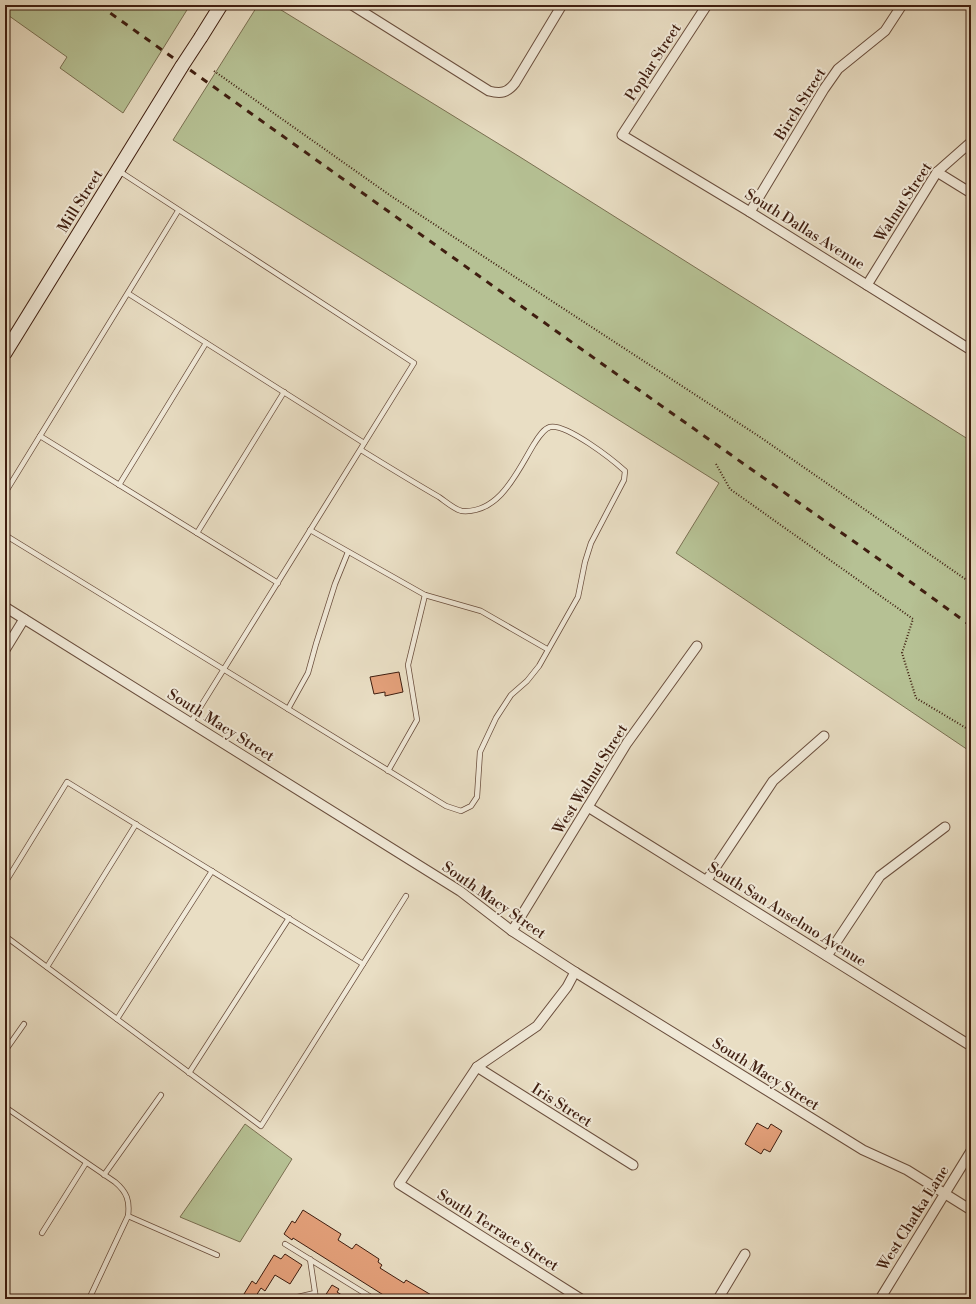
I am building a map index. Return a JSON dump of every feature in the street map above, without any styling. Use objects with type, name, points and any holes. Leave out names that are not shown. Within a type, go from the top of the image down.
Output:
[{"type":"main road","name":"Mill Street","points":[[5,353],[117,170],[221,5]]},
{"type":"street","points":[[352,5],[489,91],[504,93],[516,83],[562,5]]},
{"type":"street","name":"Poplar Street","points":[[622,135],[708,5]]},
{"type":"street","name":"Birch Street","points":[[750,212],[824,89],[838,69],[885,31],[902,5]]},
{"type":"street","name":"South Dallas Avenue","points":[[622,135],[867,284],[971,350]]},
{"type":"street","name":"Walnut Street","points":[[867,284],[937,172],[971,142]]},
{"type":"street","points":[[937,172],[971,193]]},
{"type":"street","name":"South Macy Street","points":[[5,607],[460,891],[512,931],[576,972],[851,1143],[908,1170],[971,1210]]},
{"type":"street","points":[[5,650],[24,619]]},
{"type":"street","name":"West Walnut Street","points":[[512,931],[627,743],[697,646]]},
{"type":"street","points":[[707,880],[773,781],[824,736]]},
{"type":"street","name":"South San Anselmo Avenue","points":[[588,807],[971,1046]]},
{"type":"street","points":[[827,956],[880,876],[945,827]]},
{"type":"street","points":[[477,1068],[537,1026],[567,987],[576,972]]},
{"type":"street","name":"Iris Street","points":[[477,1068],[633,1166]]},
{"type":"street","name":"South Terrace Street","points":[[477,1068],[399,1184],[581,1299]]},
{"type":"street","name":"West Chatka Lane","points":[[880,1299],[971,1151]]},
{"type":"street","points":[[718,1299],[745,1254]]},
{"type":"lane","points":[[117,170],[178,212],[414,364],[191,722]]},
{"type":"lane","points":[[5,493],[129,294],[178,212]]},
{"type":"lane","points":[[129,294],[364,443]]},
{"type":"lane","points":[[119,485],[206,343]]},
{"type":"lane","points":[[198,533],[284,392]]},
{"type":"lane","points":[[5,535],[388,771],[446,806],[461,811],[471,806],[477,797],[480,752],[496,718],[511,695],[527,681],[539,666],[547,649],[578,597],[585,562],[591,543],[624,480],[625,471],[612,459],[563,428],[551,427],[545,429],[538,438],[504,491],[492,503],[481,509],[461,511],[360,450]]},
{"type":"lane","points":[[40,436],[278,583]]},
{"type":"lane","points":[[310,530],[425,594],[481,611],[547,649]]},
{"type":"lane","points":[[288,709],[308,673],[330,599],[348,552]]},
{"type":"lane","points":[[388,771],[417,720],[408,665],[425,594]]},
{"type":"lane","points":[[5,883],[67,782],[363,964]]},
{"type":"lane","points":[[47,967],[136,824]]},
{"type":"lane","points":[[117,1019],[212,871]]},
{"type":"lane","points":[[5,936],[260,1126],[406,896]]},
{"type":"lane","points":[[189,1073],[289,918]]},
{"type":"lane","points":[[5,1051],[24,1024]]},
{"type":"lane","points":[[104,1175],[161,1095]]},
{"type":"lane","points":[[5,1107],[104,1175],[122,1188],[127,1195],[130,1204],[128,1216],[90,1299]]},
{"type":"lane","points":[[42,1233],[86,1163]]},
{"type":"lane","points":[[128,1216],[217,1254]]},
{"type":"lane","points":[[285,1244],[374,1299]]},
{"type":"lane","points":[[310,1259],[316,1299]]},
{"type":"lane","points":[[289,1299],[315,1293]]},
{"type":"path","points":[[214,71],[392,196],[760,437],[971,583]]},
{"type":"path","points":[[716,464],[730,489],[913,620],[902,653],[916,698],[971,731]]},
{"type":"green space","points":[[5,5],[190,5],[123,113],[60,68],[67,57],[5,13]]},
{"type":"green space","points":[[258,5],[273,5],[520,157],[971,441],[971,752],[676,553],[719,483],[173,140]]},
{"type":"green space","points":[[245,1124],[292,1159],[240,1242],[180,1217]]},
{"type":"building","points":[[399,672],[403,692],[385,696],[385,692],[374,694],[370,677]]},
{"type":"building","points":[[757,1123],[768,1129],[771,1124],[782,1131],[770,1152],[764,1149],[761,1154],[745,1144]]},
{"type":"building","points":[[303,1210],[341,1234],[338,1240],[352,1249],[356,1244],[379,1259],[378,1262],[382,1265],[380,1268],[404,1283],[406,1280],[438,1299],[393,1299],[385,1296],[293,1238],[292,1240],[284,1234],[292,1221],[295,1223]]},
{"type":"building","points":[[285,1254],[302,1265],[290,1284],[275,1275],[265,1291],[261,1288],[254,1299],[244,1294],[252,1281],[256,1284],[274,1255],[281,1259]]},
{"type":"building","points":[[332,1285],[339,1289],[337,1292],[348,1299],[323,1299]]},
{"type":"railway","points":[[99,5],[971,626]]}]
